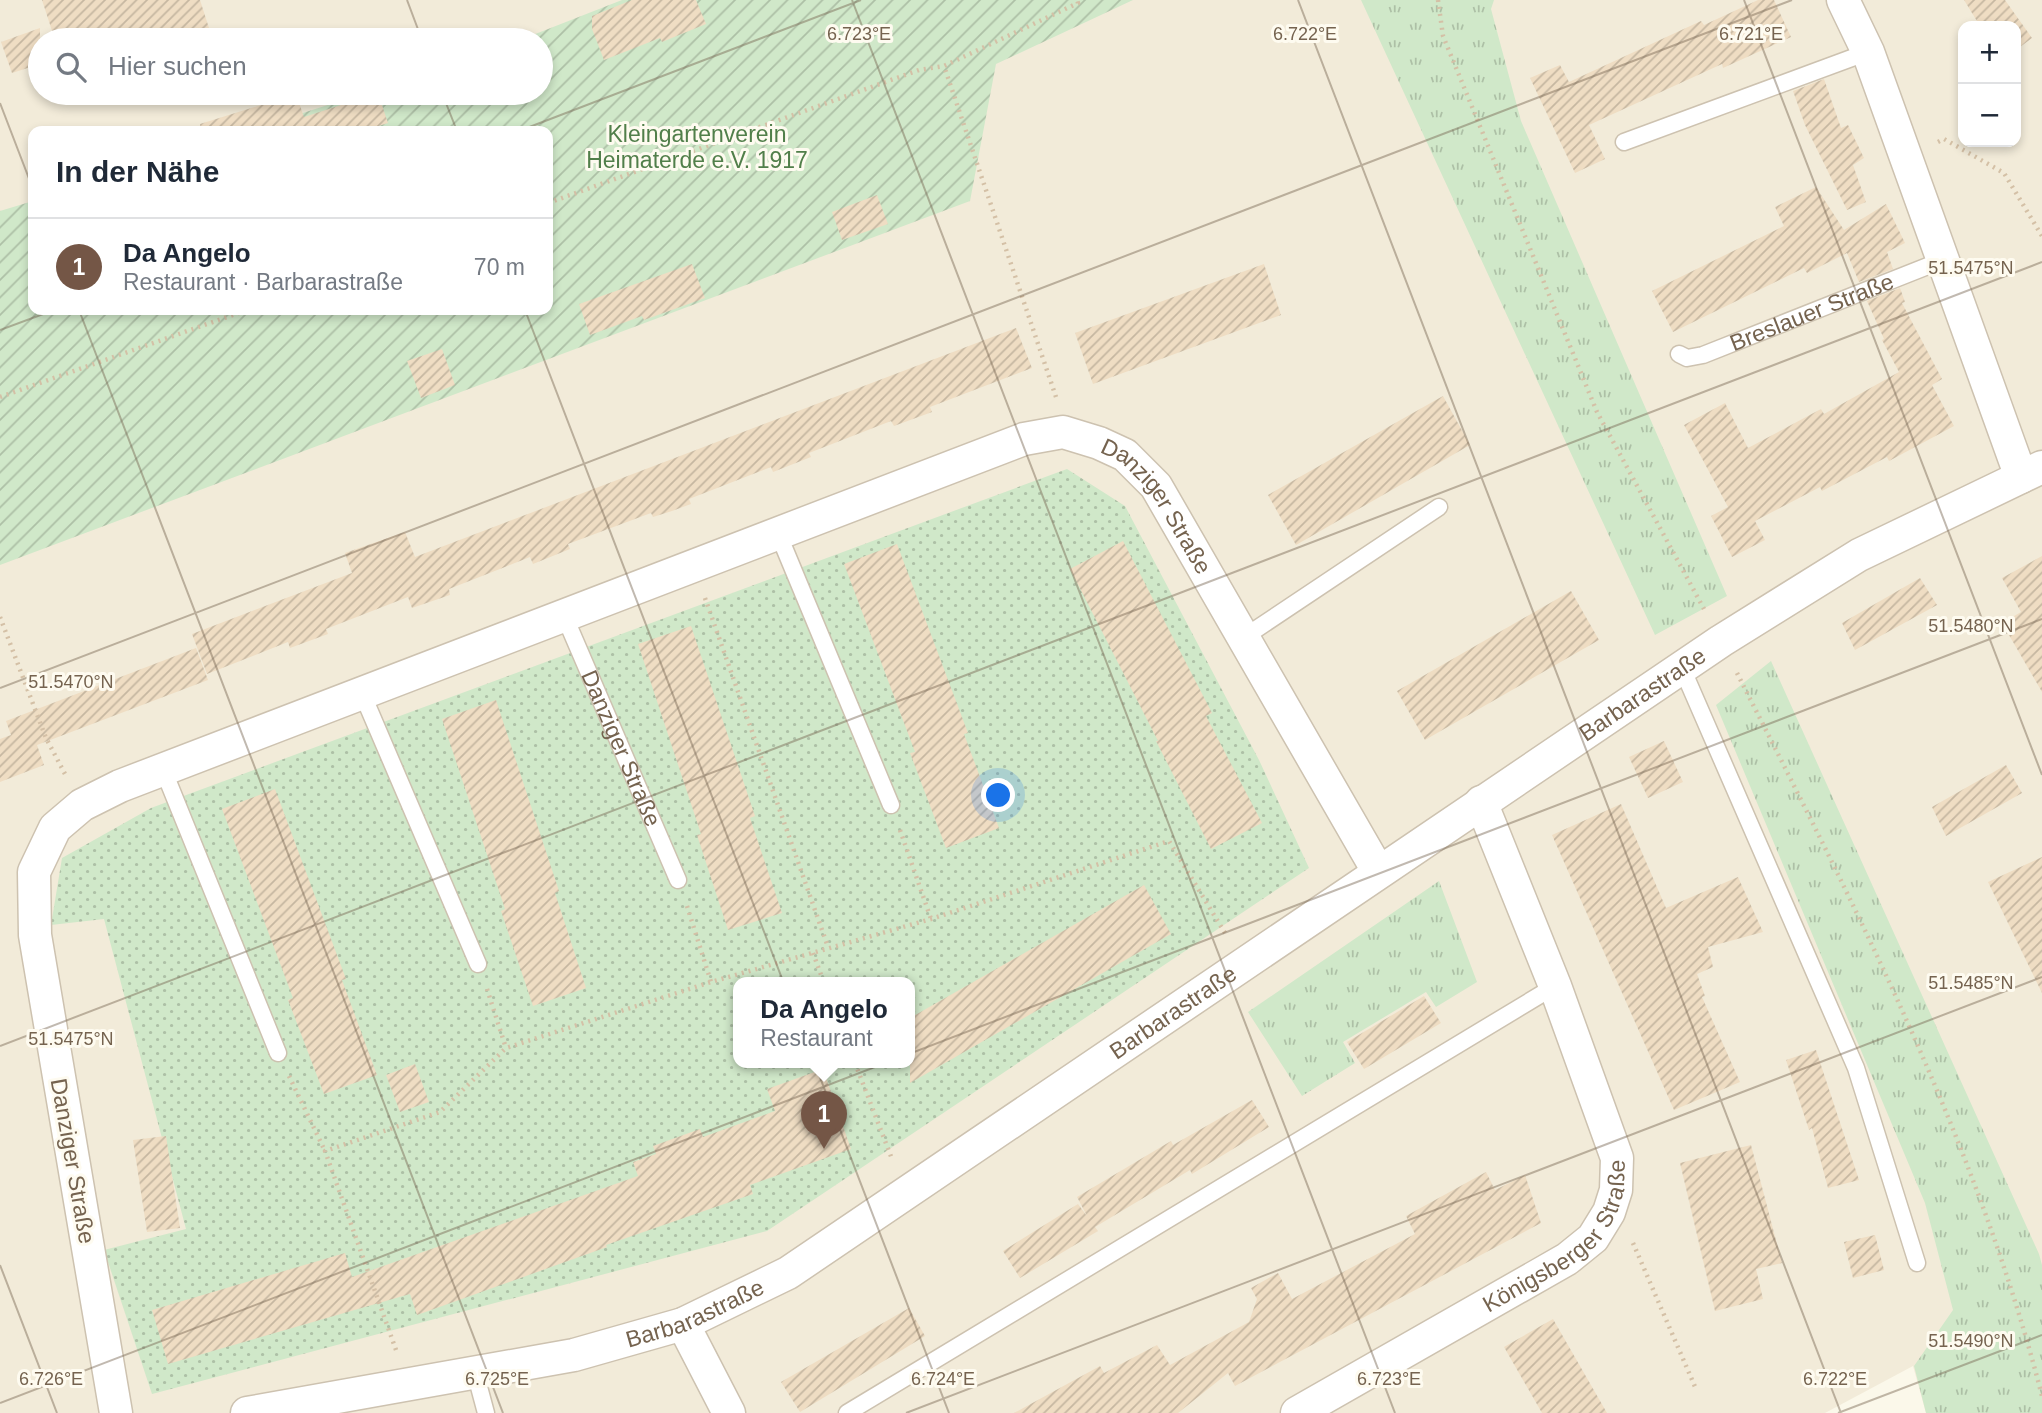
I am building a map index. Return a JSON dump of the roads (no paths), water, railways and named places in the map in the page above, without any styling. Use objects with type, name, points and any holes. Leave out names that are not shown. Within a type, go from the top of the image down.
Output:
[{"type":"street","points":[[1843,0],[1868,52],[1944,260],[2031,472]]},
{"type":"street","name":"Danziger Straße","points":[[116,1413],[34,935],[34,872],[55,828],[82,805],[120,786],[1024,439],[1063,432],[1099,443],[1125,455],[1156,486],[1378,872]]},
{"type":"street","name":"Barbarastraße","points":[[247,1413],[574,1355],[683,1324],[788,1273],[1721,641],[1859,555],[2031,472]]},
{"type":"street","name":"Königsberger Straße","points":[[1297,1413],[1567,1259],[1593,1238],[1609,1212],[1616,1190],[1617,1158],[1555,986],[1481,802]]},
{"type":"street","points":[[683,1324],[729,1413]]},
{"type":"lane","points":[[1624,142],[1868,52]]},
{"type":"lane","name":"Breslauer Straße","points":[[1679,354],[1686,358],[1703,355],[1944,260]]},
{"type":"lane","points":[[1243,638],[1439,507]]},
{"type":"lane","points":[[778,533],[891,805]]},
{"type":"lane","name":"Danziger Straße","points":[[564,615],[678,880]]},
{"type":"lane","points":[[1682,668],[1856,1068],[1917,1262]]},
{"type":"lane","points":[[362,693],[478,964]]},
{"type":"lane","points":[[163,769],[278,1053]]},
{"type":"lane","points":[[847,1413],[1555,986]]},
{"type":"lane","points":[[475,1372],[486,1413]]},
{"type":"place","name":"Da Angelo","points":[[824,1149]]},
{"type":"park label","name":"Kleingartenverein Heimaterde e.V. 1917","points":[[697,147]]}]
